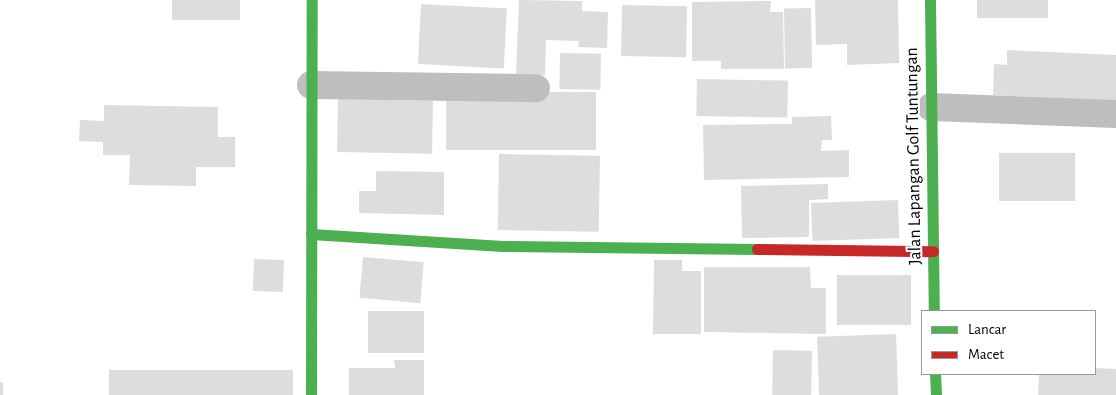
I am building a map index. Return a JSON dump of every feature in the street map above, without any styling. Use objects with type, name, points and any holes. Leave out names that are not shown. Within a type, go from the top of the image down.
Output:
[{"type":"street","points":[[311,395],[312,0]]},
{"type":"street","name":"Jalan Lapangan Golf Tuntungan","points":[[930,0],[934,310]]},
{"type":"street","points":[[311,85],[536,88]]},
{"type":"street","points":[[931,107],[1116,114]]},
{"type":"street","points":[[312,234],[503,246],[933,251]]},
{"type":"street","points":[[935,375],[936,395]]},
{"type":"building","points":[[172,0],[240,0],[240,20],[172,20]]},
{"type":"building","points":[[519,0],[582,1],[582,11],[608,12],[607,48],[578,47],[579,41],[546,40],[545,75],[516,74]]},
{"type":"building","points":[[815,0],[898,0],[899,63],[847,65],[847,44],[816,45]]},
{"type":"building","points":[[977,0],[1048,0],[1048,18],[977,18]]},
{"type":"building","points":[[771,1],[770,12],[783,12],[784,69],[721,69],[721,61],[692,61],[692,2]]},
{"type":"building","points":[[421,4],[507,9],[504,68],[418,64]]},
{"type":"building","points":[[622,5],[687,6],[686,57],[621,56]]},
{"type":"building","points":[[784,8],[811,8],[812,68],[785,68]]},
{"type":"building","points":[[1007,50],[1116,55],[1116,101],[993,95],[994,64],[1007,65]]},
{"type":"building","points":[[560,53],[601,54],[600,90],[559,89]]},
{"type":"building","points":[[697,79],[788,81],[787,118],[696,116]]},
{"type":"building","points":[[446,92],[596,92],[596,150],[446,150]]},
{"type":"building","points":[[338,99],[433,101],[432,154],[337,152]]},
{"type":"building","points":[[104,105],[218,107],[218,137],[235,137],[235,167],[196,167],[196,186],[129,185],[130,155],[103,155],[103,142],[79,141],[80,120],[104,121]]},
{"type":"building","points":[[831,116],[832,140],[822,140],[821,151],[849,150],[849,177],[704,180],[703,125],[792,124],[792,117]]},
{"type":"building","points":[[999,153],[1075,153],[1075,201],[999,201]]},
{"type":"building","points":[[499,154],[600,156],[599,232],[498,230]]},
{"type":"building","points":[[376,171],[444,172],[444,215],[359,213],[359,191],[376,191]]},
{"type":"building","points":[[828,184],[828,199],[809,200],[809,237],[742,238],[741,186]]},
{"type":"building","points":[[898,200],[899,238],[812,241],[811,203]]},
{"type":"building","points":[[363,257],[424,262],[420,303],[359,298]]},
{"type":"building","points":[[254,259],[284,260],[283,292],[253,291]]},
{"type":"building","points":[[654,260],[682,260],[682,271],[701,271],[701,334],[653,334]]},
{"type":"building","points":[[704,267],[810,267],[811,288],[826,288],[826,334],[704,332]]},
{"type":"building","points":[[837,275],[911,275],[911,325],[837,325]]},
{"type":"building","points":[[368,311],[424,311],[424,353],[368,353]]},
{"type":"building","points":[[896,334],[898,395],[819,395],[817,337]]},
{"type":"building","points":[[773,350],[812,351],[811,395],[772,395]]},
{"type":"building","points":[[394,360],[424,360],[424,395],[349,395],[349,368],[395,368]]},
{"type":"building","points":[[1096,368],[1116,369],[1116,395],[1038,395],[1039,375],[1096,375]]},
{"type":"building","points":[[109,370],[293,370],[293,395],[109,395]]},
{"type":"building","points":[[0,382],[3,382],[3,395],[0,395]]},
{"type":"traffic: fast","points":[[311,395],[312,0]]},
{"type":"traffic: fast","points":[[930,0],[934,310]]},
{"type":"traffic: fast","points":[[311,234],[503,246],[757,249]]},
{"type":"traffic: fast","points":[[935,375],[936,395]]},
{"type":"traffic: jam","points":[[757,249],[933,251]]}]
